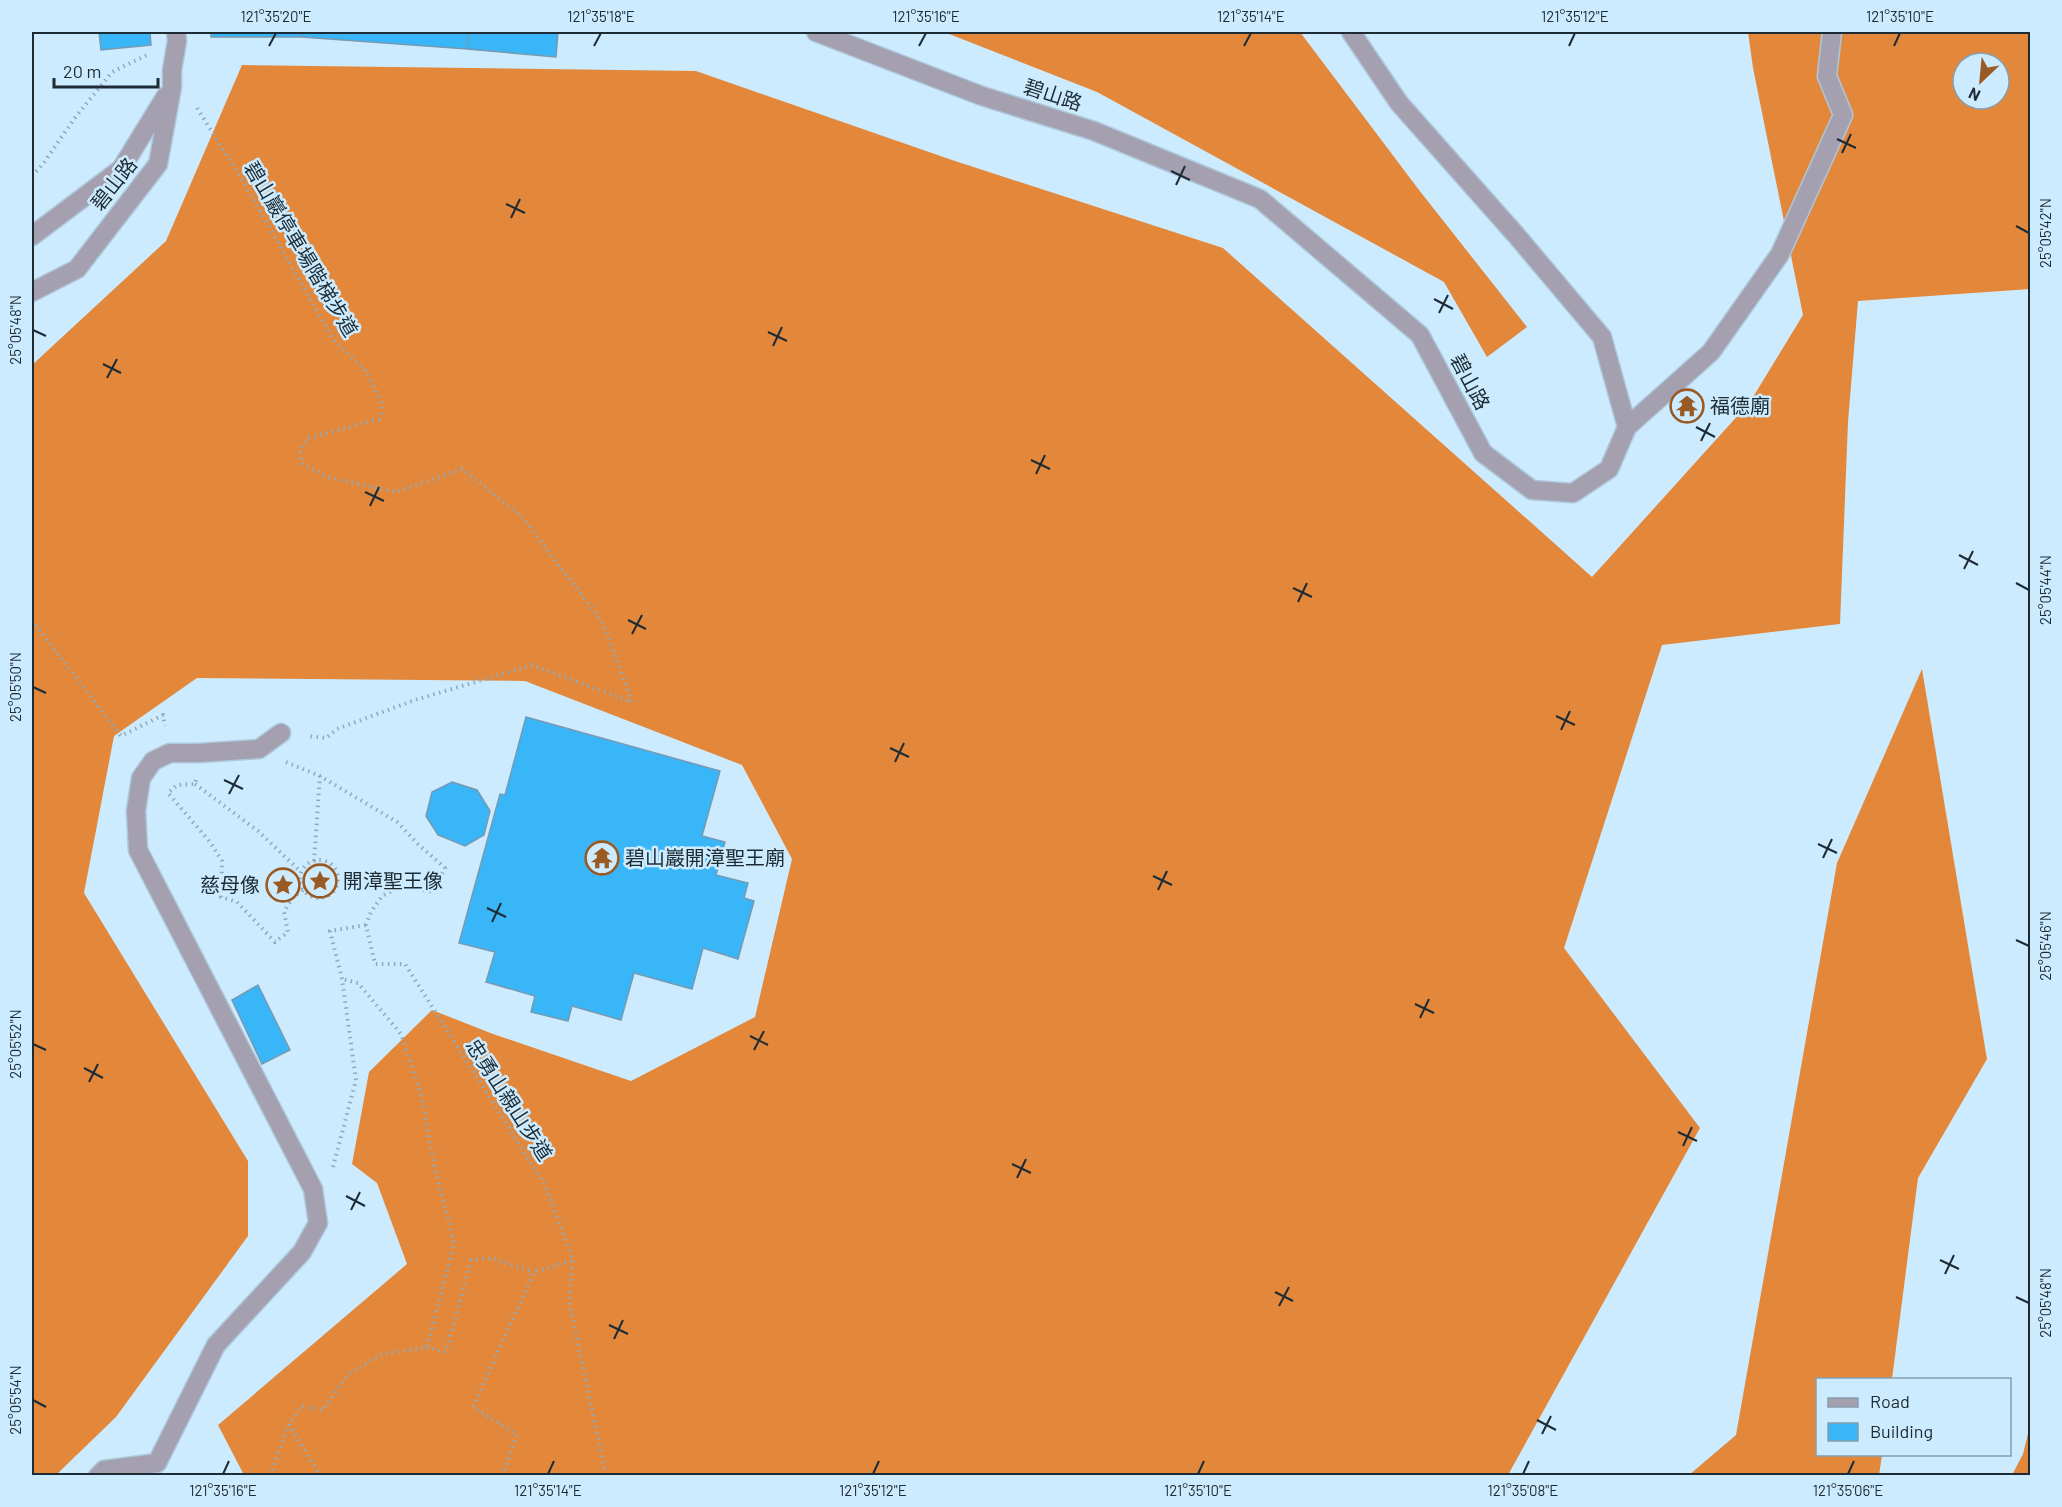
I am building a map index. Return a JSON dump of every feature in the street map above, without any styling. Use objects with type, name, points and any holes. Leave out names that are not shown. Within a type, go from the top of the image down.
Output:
[{"type":"street","name":"碧山路","points":[[816,32],[982,96],[1094,131],[1260,200],[1420,335],[1483,453],[1532,490],[1573,493],[1609,469],[1628,427]]},
{"type":"street","points":[[1351,32],[1399,103],[1602,337],[1628,427],[1711,352],[1780,254],[1842,115],[1827,75],[1832,32]]},
{"type":"street","name":"碧山路","points":[[32,292],[77,269],[158,164],[172,87],[177,36]]},
{"type":"street","points":[[32,236],[122,169],[172,87]]},
{"type":"street","points":[[98,1476],[104,1470],[159,1469],[216,1345],[302,1252],[318,1223],[313,1189],[138,850],[136,811],[141,778],[153,761],[170,753],[259,748],[281,733]]},
{"type":"path","points":[[32,176],[112,72],[177,36]]},
{"type":"path","name":"碧山巖停車場階梯步道","points":[[196,107],[244,183],[333,339],[366,371],[383,406],[379,419],[309,438],[300,449],[301,464],[327,477],[396,492],[462,469],[522,517],[603,623],[632,702],[532,665],[415,700],[337,729],[326,738]]},
{"type":"path","points":[[32,620],[121,736],[163,715],[170,753]]},
{"type":"path","points":[[282,760],[320,776],[397,822],[445,868],[433,892],[402,886],[382,896],[371,912],[366,926],[330,931],[342,979],[356,1080],[331,1175]]},
{"type":"path","points":[[314,861],[320,776]]},
{"type":"path","points":[[195,784],[258,831],[301,872]]},
{"type":"path","points":[[168,794],[210,842],[222,861],[221,897],[237,902],[275,942],[288,932],[284,912],[293,897],[303,890]]},
{"type":"path","points":[[321,860],[332,864],[338,873],[339,885],[333,894],[322,898],[313,897],[299,884],[301,872],[314,861],[321,860]]},
{"type":"path","name":"忠勇山親山步道","points":[[366,926],[375,964],[405,964],[545,1185],[573,1260],[569,1301],[606,1476]]},
{"type":"path","points":[[342,979],[358,983],[401,1035],[421,1094],[435,1170],[454,1243],[427,1347]]},
{"type":"path","points":[[270,1476],[289,1424],[302,1406],[323,1410],[346,1375],[382,1354],[427,1347],[446,1352],[471,1260],[491,1258],[534,1272],[573,1260]]},
{"type":"path","points":[[502,1476],[516,1435],[473,1407],[534,1272]]},
{"type":"path","points":[[289,1424],[320,1476]]},
{"type":"shaded area","points":[[944,32],[1300,32],[1419,190],[1527,327],[1487,357],[1444,282],[1097,92]]},
{"type":"shaded area","points":[[1748,32],[2030,32],[2030,289],[1858,301],[1848,422],[1840,624],[1662,645],[1564,948],[1700,1128],[1508,1475],[244,1475],[218,1425],[407,1264],[377,1183],[352,1164],[369,1072],[432,1010],[493,1034],[631,1081],[755,1017],[792,859],[742,765],[525,681],[197,678],[114,736],[84,893],[248,1161],[248,1236],[116,1417],[56,1475],[32,1476],[32,365],[166,241],[242,65],[696,71],[952,160],[1223,248],[1592,577],[1750,402],[1803,315],[1753,68]]},
{"type":"shaded area","points":[[1922,669],[1987,1059],[1918,1178],[1892,1378],[1816,1378],[1816,1456],[1882,1456],[1879,1475],[1689,1475],[1736,1435],[1837,863]]},
{"type":"shaded area","points":[[2030,1425],[2030,1475],[2012,1475],[2023,1454]]},
{"type":"building","points":[[99,32],[150,32],[151,45],[101,50]]},
{"type":"building","points":[[211,32],[302,32],[302,37],[211,37]]},
{"type":"building","points":[[302,32],[469,32],[467,49],[302,37]]},
{"type":"building","points":[[469,32],[558,32],[556,57],[467,49]]},
{"type":"building","name":"碧山巖開漳聖王廟","points":[[526,717],[720,771],[702,836],[725,842],[716,875],[748,883],[744,898],[754,901],[738,959],[703,948],[692,989],[634,973],[621,1020],[572,1006],[568,1021],[531,1012],[535,996],[486,982],[495,952],[459,943],[500,794],[505,795]]},
{"type":"building","points":[[452,782],[477,790],[490,811],[484,835],[465,846],[438,835],[426,816],[432,792]]},
{"type":"building","points":[[258,985],[290,1050],[262,1064],[232,1000]]},
{"type":"place","name":"福德廟","points":[[1687,406]]},
{"type":"place","name":"碧山巖開漳聖王廟","points":[[602,858]]},
{"type":"place","name":"開漳聖王像","points":[[320,881]]},
{"type":"place","name":"慈母像","points":[[283,885]]}]
